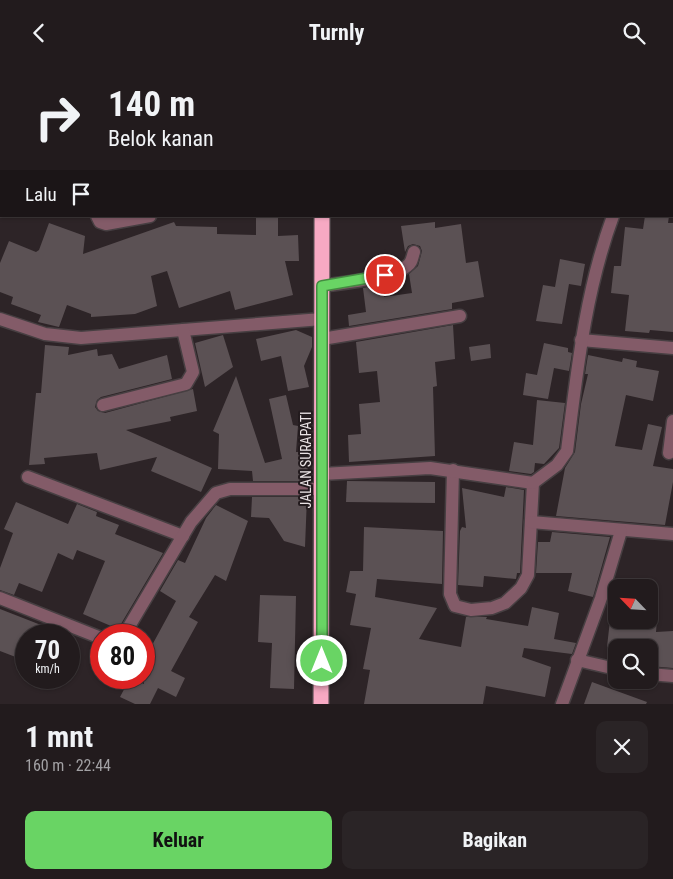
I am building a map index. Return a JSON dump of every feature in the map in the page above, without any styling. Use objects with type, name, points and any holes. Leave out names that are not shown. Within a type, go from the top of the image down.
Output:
[{"type":"highway","name":"JALAN SURAPATI","points":[[321,704],[322,217]]},
{"type":"street","points":[[98,217],[100,221],[106,224],[144,217]]},
{"type":"street","points":[[322,474],[430,468],[532,483],[557,465],[567,451],[581,340],[595,274],[613,217]]},
{"type":"street","points":[[322,286],[385,275],[403,269],[412,261],[414,253]]},
{"type":"street","points":[[322,339],[460,316]]},
{"type":"street","points":[[0,319],[45,333],[81,338],[322,319]]},
{"type":"street","points":[[103,405],[186,384],[193,372],[183,330]]},
{"type":"street","points":[[581,340],[673,348]]},
{"type":"street","points":[[669,453],[673,421]]},
{"type":"street","points":[[452,470],[450,594],[455,606],[471,610],[492,608],[505,603],[515,595],[528,575],[532,483]]},
{"type":"street","points":[[28,477],[183,536]]},
{"type":"street","points":[[131,624],[183,536],[203,507],[216,493],[230,489],[322,489]]},
{"type":"street","points":[[531,522],[673,534]]},
{"type":"street","points":[[562,704],[601,598],[621,531]]},
{"type":"street","points":[[0,598],[90,634]]},
{"type":"street","points":[[577,660],[608,667]]},
{"type":"street","points":[[658,675],[673,676]]},
{"type":"building","points":[[256,217],[278,217],[278,236],[298,235],[299,261],[285,261],[293,295],[235,310],[230,291],[179,308],[167,271],[151,276],[157,306],[135,314],[91,317],[91,314],[67,305],[59,327],[38,322],[41,315],[11,304],[13,297],[0,292],[0,263],[9,241],[36,252],[39,250],[49,223],[85,236],[83,254],[174,222],[176,226],[217,227],[217,234],[256,235]]},
{"type":"building","points":[[645,217],[669,217],[668,223],[673,223],[673,332],[650,330],[649,333],[625,331],[629,295],[611,293],[614,266],[621,266],[625,227],[643,229]]},
{"type":"building","points":[[435,222],[435,228],[461,224],[466,263],[478,261],[484,297],[452,303],[452,309],[349,326],[348,315],[366,312],[363,288],[382,284],[384,297],[412,293],[409,274],[418,266],[422,251],[420,246],[413,244],[408,246],[405,252],[401,226]]},
{"type":"building","points":[[560,259],[585,264],[581,286],[569,284],[562,324],[536,321],[543,285],[555,287]]},
{"type":"building","points":[[453,325],[455,359],[435,362],[437,386],[433,387],[435,456],[349,462],[348,435],[361,434],[359,404],[380,402],[377,371],[359,373],[356,342]]},
{"type":"building","points":[[296,330],[312,337],[312,347],[304,366],[309,387],[288,391],[281,356],[261,361],[256,339]]},
{"type":"building","points":[[223,335],[233,367],[205,387],[195,343]]},
{"type":"building","points":[[544,343],[568,348],[568,352],[572,353],[569,371],[554,368],[548,399],[523,395],[526,373],[537,375]]},
{"type":"building","points":[[490,344],[491,358],[471,361],[469,347]]},
{"type":"building","points":[[45,345],[69,347],[68,355],[97,349],[98,356],[112,354],[119,369],[167,355],[172,379],[101,397],[97,400],[95,407],[98,411],[105,413],[193,389],[197,411],[170,417],[171,421],[126,430],[212,468],[201,492],[151,471],[157,457],[100,470],[97,453],[44,458],[45,464],[29,465],[36,393],[41,393]]},
{"type":"building","points":[[588,355],[622,362],[623,358],[637,361],[636,367],[659,371],[653,401],[626,395],[615,446],[642,450],[648,424],[662,427],[653,466],[673,469],[673,482],[665,525],[556,516],[565,468],[575,452],[581,404],[588,374],[585,374]]},
{"type":"building","points":[[236,376],[265,463],[282,459],[269,399],[286,395],[293,425],[298,426],[296,452],[309,452],[307,481],[253,481],[252,471],[218,469],[219,434],[213,431]]},
{"type":"building","points":[[537,400],[565,403],[559,448],[544,464],[535,463],[534,472],[531,474],[509,471],[514,442],[533,445]]},
{"type":"building","points":[[347,481],[435,482],[435,503],[346,502]]},
{"type":"building","points":[[506,487],[524,490],[520,573],[517,573],[516,579],[484,576],[483,587],[458,585],[460,531],[462,527],[466,528],[462,488],[504,497]]},
{"type":"building","points":[[252,497],[307,497],[305,547],[284,541],[269,518],[251,517]]},
{"type":"building","points":[[16,502],[68,524],[77,504],[97,512],[96,516],[119,525],[115,534],[163,553],[121,624],[106,624],[83,614],[105,561],[77,550],[73,560],[58,553],[42,592],[19,583],[14,595],[0,590],[0,568],[13,533],[4,529]]},
{"type":"building","points":[[216,505],[248,521],[226,581],[215,575],[189,617],[198,622],[171,671],[185,678],[176,697],[158,688],[150,704],[135,704],[120,697],[124,689],[155,689],[155,640],[176,601],[160,591],[178,560],[185,563],[206,518]]},
{"type":"building","points":[[364,527],[443,531],[442,584],[377,579],[375,597],[437,608],[419,639],[461,647],[466,617],[487,617],[486,619],[528,626],[532,607],[559,613],[554,639],[576,643],[572,654],[524,648],[522,657],[551,667],[545,697],[486,686],[483,704],[364,704],[370,670],[363,669],[371,628],[350,625],[356,594],[346,592],[350,571],[363,571]]},
{"type":"building","points":[[552,532],[610,537],[593,597],[568,591],[572,573],[536,573],[538,542],[550,542]]},
{"type":"building","points":[[260,595],[296,596],[294,689],[270,688],[272,643],[258,642]]},
{"type":"building","points":[[0,609],[38,624],[15,624],[15,657],[0,651]]},
{"type":"building","points":[[609,629],[656,629],[656,632],[673,631],[673,668],[658,667],[658,639],[608,639],[607,647]]},
{"type":"building","points":[[592,682],[647,702],[646,704],[584,704]]},
{"type":"route","points":[[322,661],[322,286],[385,275]]}]
